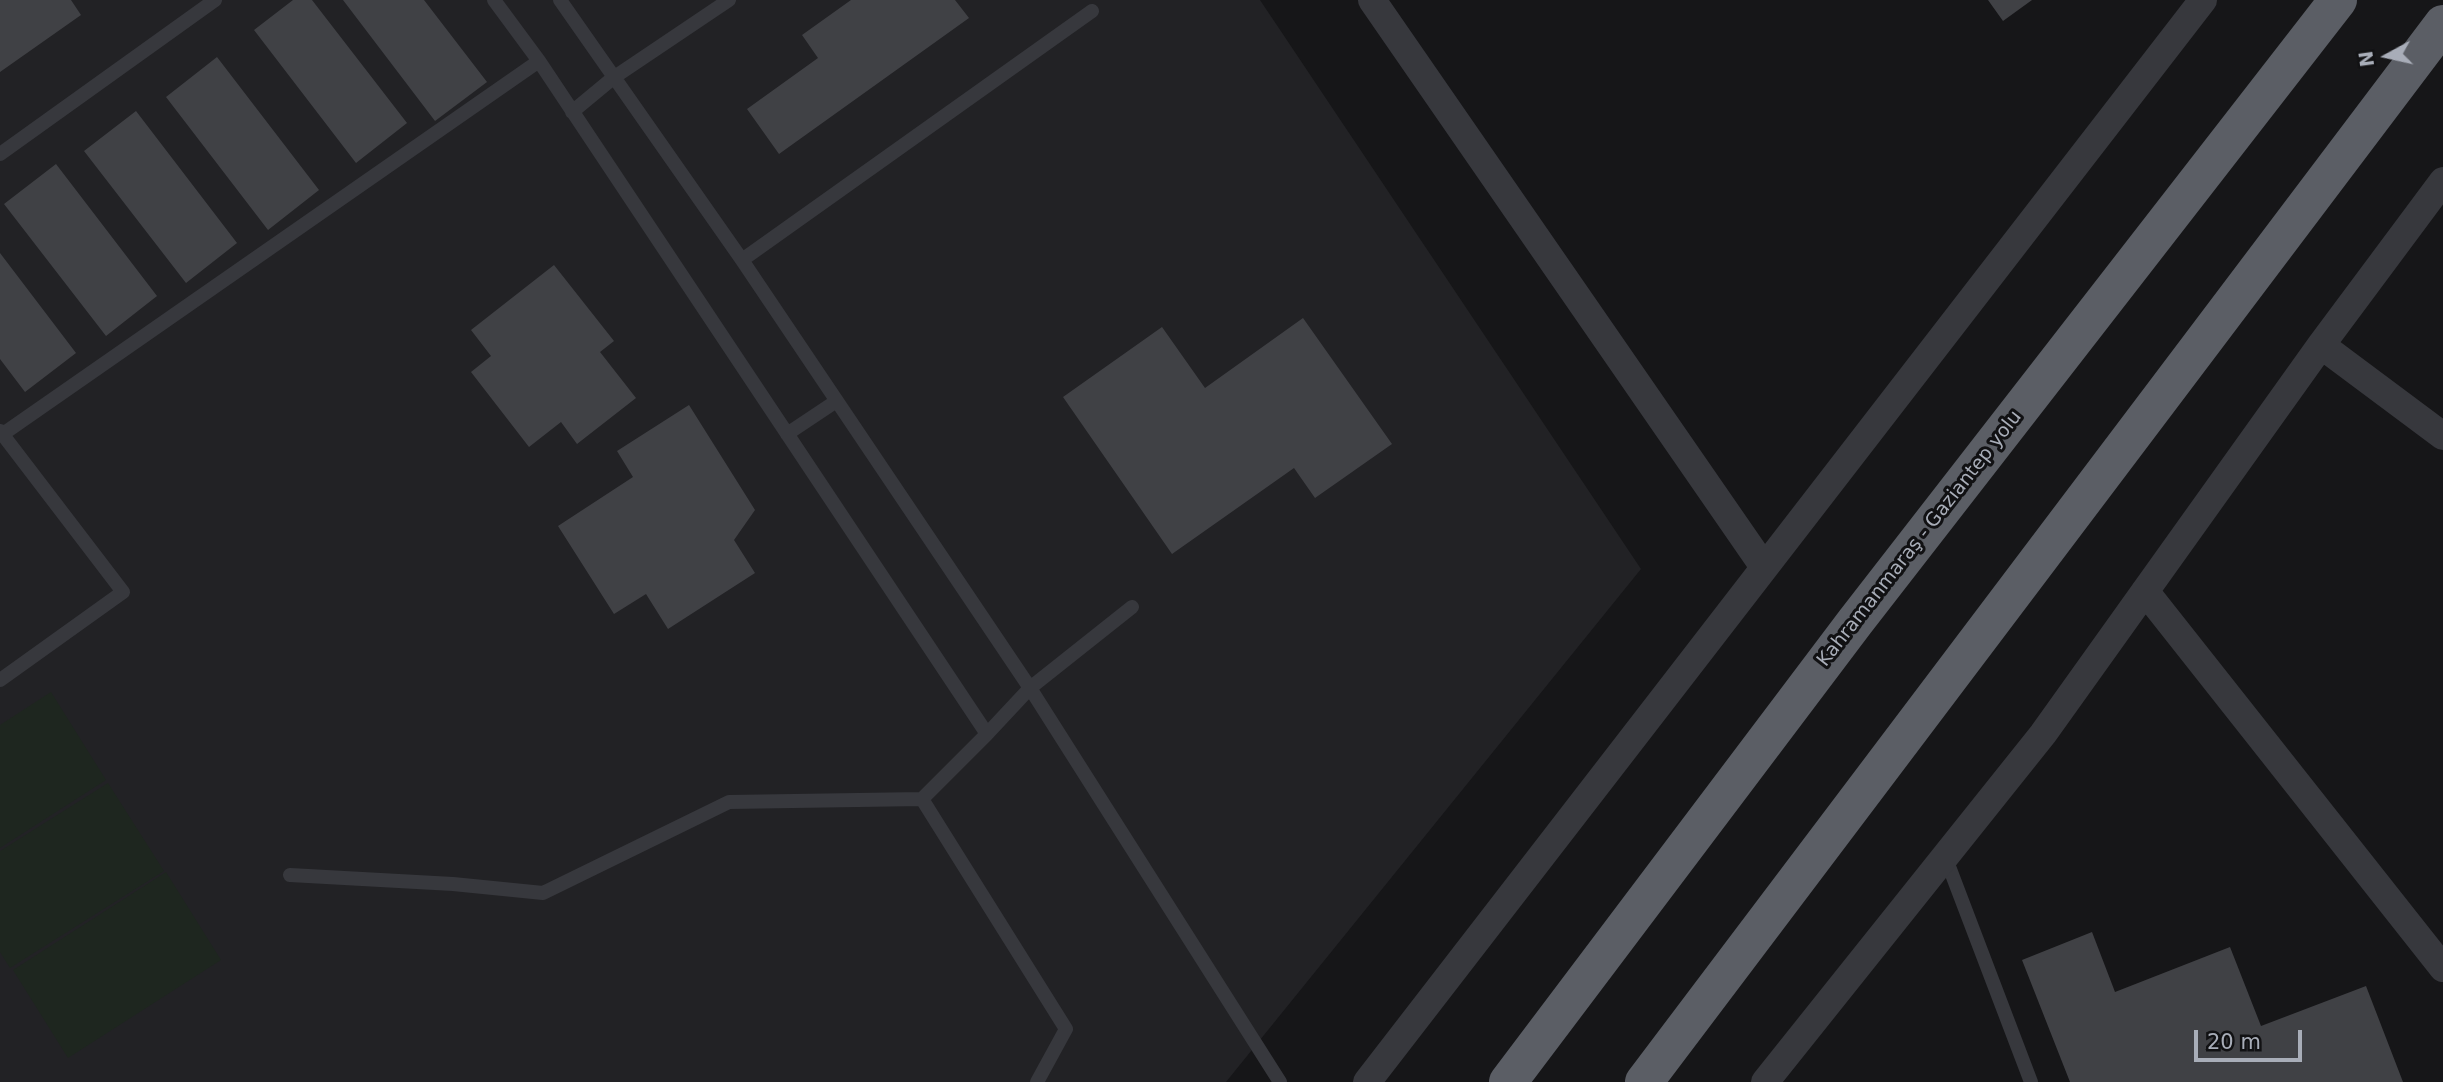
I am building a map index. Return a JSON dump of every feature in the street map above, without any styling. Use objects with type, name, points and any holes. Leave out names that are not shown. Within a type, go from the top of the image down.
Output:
[{"type":"highway","name":"Kahramanmaraş - Gaziantep yolu","points":[[1508,1082],[1855,622],[2338,0]]},
{"type":"highway","points":[[1644,1082],[2443,24]]},
{"type":"street","points":[[1372,0],[1764,567]]},
{"type":"street","points":[[1367,1082],[2203,0]]},
{"type":"street","points":[[1765,1082],[2043,734],[2321,345],[2443,181]]},
{"type":"street","points":[[2321,345],[2443,436]]},
{"type":"street","points":[[2146,591],[2443,968]]},
{"type":"lane","points":[[0,154],[215,0]]},
{"type":"lane","points":[[495,0],[539,61],[987,734]]},
{"type":"lane","points":[[559,0],[742,260],[835,402],[1030,688],[1280,1082]]},
{"type":"lane","points":[[572,112],[613,78],[729,0]]},
{"type":"lane","points":[[742,260],[1091,11]]},
{"type":"lane","points":[[0,680],[123,592],[1,433],[539,61]]},
{"type":"lane","points":[[787,434],[835,402]]},
{"type":"lane","points":[[290,875],[453,884],[543,893],[729,802],[922,799],[1030,688],[1132,607]]},
{"type":"lane","points":[[922,799],[1066,1029],[1037,1082]]},
{"type":"lane","points":[[1945,856],[2031,1082]]},
{"type":"shaded area","points":[[0,0],[1260,0],[1641,569],[1226,1082],[0,1082]]},
{"type":"shaded area","points":[[51,692],[106,780],[0,848],[0,725]]},
{"type":"shaded area","points":[[108,783],[164,871],[10,968],[0,952],[0,851]]},
{"type":"shaded area","points":[[166,872],[221,960],[68,1058],[13,970]]},
{"type":"building","points":[[0,0],[71,0],[81,15],[0,72]]},
{"type":"building","points":[[293,0],[312,0],[407,123],[356,163],[254,30]]},
{"type":"building","points":[[343,0],[424,0],[487,82],[435,121]]},
{"type":"building","points":[[851,0],[955,0],[969,18],[779,154],[747,109],[818,58],[802,35]]},
{"type":"building","points":[[1988,0],[2032,0],[2003,21]]},
{"type":"building","points":[[217,57],[319,190],[268,230],[166,97]]},
{"type":"building","points":[[136,111],[237,243],[186,283],[84,151]]},
{"type":"building","points":[[56,164],[157,296],[106,336],[4,204]]},
{"type":"building","points":[[0,253],[76,353],[25,392],[0,359]]},
{"type":"building","points":[[554,265],[614,341],[600,352],[636,398],[577,444],[561,422],[529,447],[471,372],[491,356],[471,330]]},
{"type":"building","points":[[1303,318],[1392,444],[1315,498],[1294,468],[1172,554],[1063,397],[1162,327],[1205,388]]},
{"type":"building","points":[[689,405],[755,510],[734,540],[755,573],[668,629],[646,594],[614,614],[558,526],[633,477],[617,451]]},
{"type":"building","points":[[2092,932],[2115,992],[2230,947],[2261,1026],[2366,986],[2403,1082],[2070,1082],[2022,960]]}]
